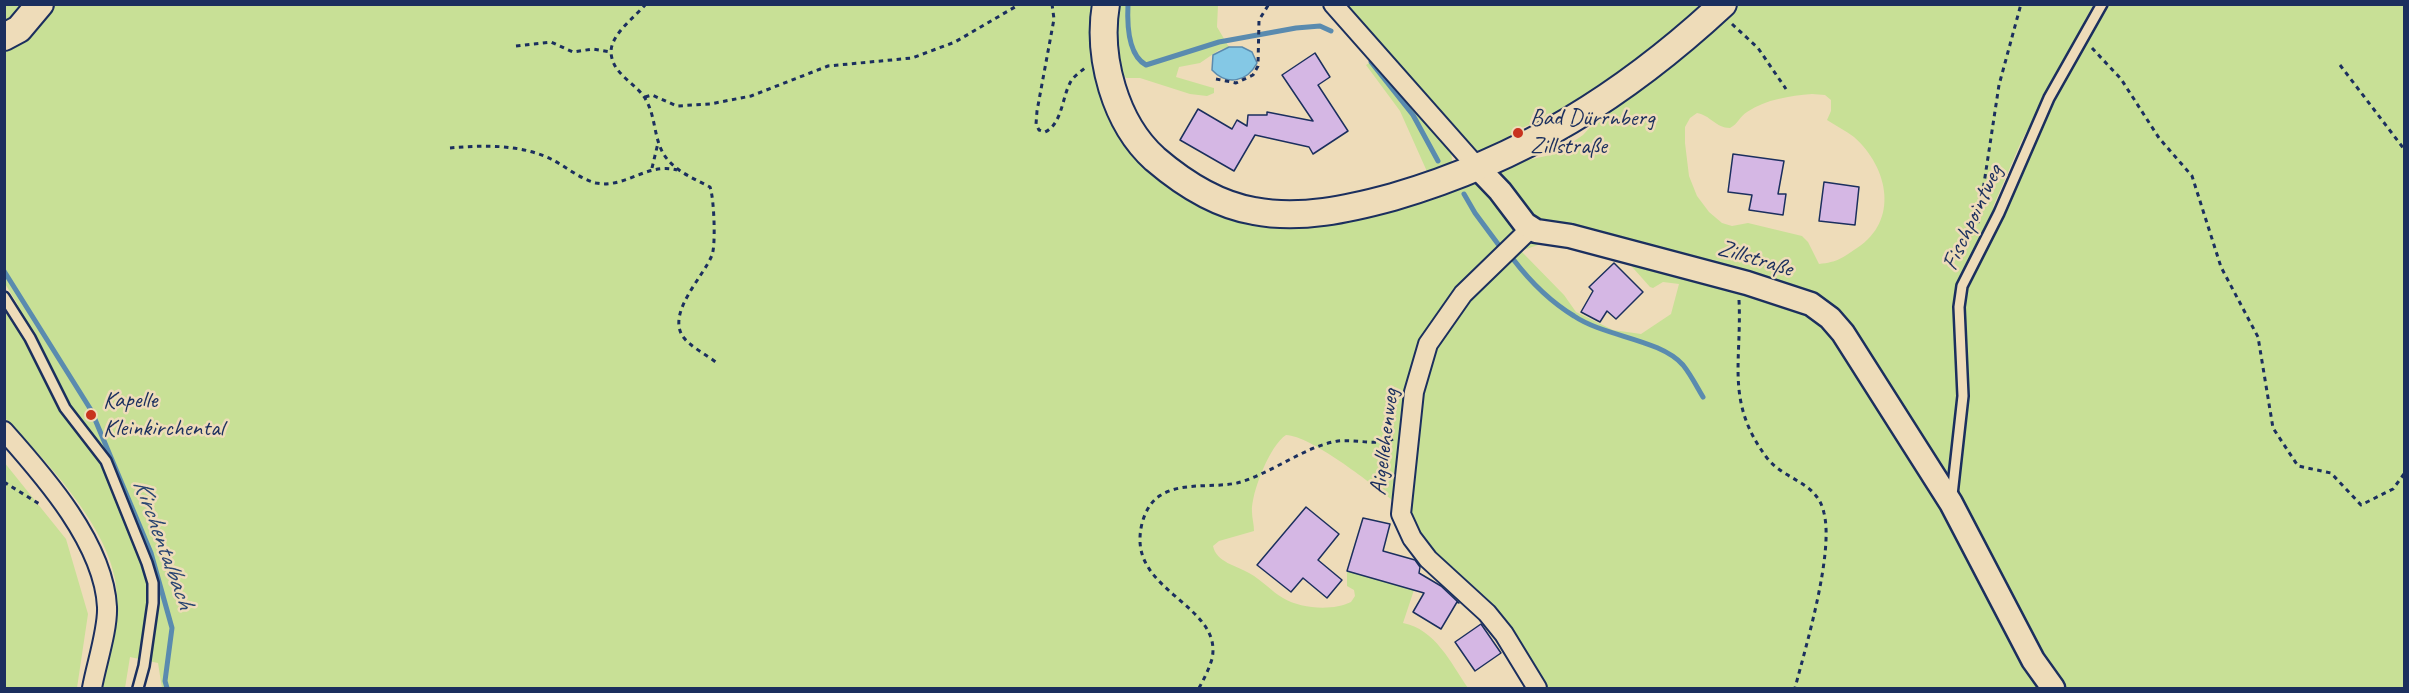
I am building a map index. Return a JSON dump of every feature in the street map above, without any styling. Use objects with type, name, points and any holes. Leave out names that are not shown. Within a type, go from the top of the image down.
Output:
[{"type":"main road","points":[[4,37],[19,29],[40,4]]},
{"type":"main road","points":[[1106,4],[1104,35],[1117,103],[1128,124],[1149,153],[1174,175],[1227,204],[1256,212],[1304,214],[1330,211],[1426,187],[1478,168],[1565,125],[1614,95],[1661,60],[1720,8]]},
{"type":"street","points":[[1333,4],[1530,229]]},
{"type":"street","name":"Zillstraße","points":[[1530,229],[1570,236],[1738,280],[1810,304],[1830,318],[1843,333],[1951,503],[2033,660],[2053,688]]},
{"type":"street","name":"Aigellehenweg","points":[[1530,229],[1462,294],[1437,327],[1422,358],[1409,424],[1401,501],[1404,525],[1428,559],[1487,613],[1516,651],[1537,688]]},
{"type":"street","points":[[4,431],[86,537],[103,576],[108,609],[92,688]]},
{"type":"lane","name":"Fischpointweg","points":[[1951,503],[1963,396],[1959,317],[1962,286],[1999,213],[2042,113],[2102,4]]},
{"type":"lane","points":[[4,297],[30,338],[65,408],[106,461],[147,563],[153,583],[153,603],[144,666],[138,688]]},
{"type":"path","points":[[646,4],[615,38],[611,52],[624,78],[645,97],[654,116],[658,141],[666,158],[678,171]]},
{"type":"path","points":[[645,97],[652,95],[677,106],[710,104],[751,96],[828,66],[912,58],[955,42],[1020,4]]},
{"type":"path","points":[[1052,4],[1054,19],[1037,111],[1036,124],[1039,130],[1045,132],[1051,129],[1062,108],[1071,81],[1095,59],[1107,56]]},
{"type":"path","points":[[1216,79],[1236,83],[1253,75],[1258,66],[1259,20],[1269,4]]},
{"type":"path","points":[[1977,228],[2000,85],[2021,4]]},
{"type":"path","points":[[1720,8],[1758,48],[1786,89]]},
{"type":"path","points":[[2083,39],[2121,79],[2158,138],[2192,176],[2221,267],[2258,337],[2273,428],[2298,466],[2331,473],[2361,505],[2393,489],[2404,474]]},
{"type":"path","points":[[516,46],[550,42],[573,52],[593,50],[611,52]]},
{"type":"path","points":[[2340,65],[2404,149]]},
{"type":"path","points":[[652,168],[658,141]]},
{"type":"path","points":[[450,148],[480,146],[519,149],[549,158],[597,183],[616,182],[652,168],[664,167],[678,171],[710,187],[714,198],[711,215],[716,242],[711,257],[693,286],[680,314],[680,330],[683,338],[718,364]]},
{"type":"path","points":[[1738,280],[1740,410],[1767,458],[1775,466],[1810,487],[1820,500],[1825,514],[1826,535],[1815,611],[1795,688]]},
{"type":"path","points":[[1199,688],[1212,659],[1211,642],[1204,624],[1161,585],[1146,565],[1140,540],[1145,515],[1151,503],[1158,496],[1178,488],[1239,482],[1331,443],[1385,442],[1393,439],[1409,424]]},
{"type":"path","points":[[4,482],[47,509]]},
{"type":"green space","points":[[4,5],[26,5],[6,24]]},
{"type":"green space","points":[[50,5],[1096,5],[1133,149],[1305,225],[1343,223],[1472,183],[1514,163],[1555,154],[1583,135],[1604,112],[1735,5],[2093,5],[2021,142],[1993,207],[2004,211],[2047,114],[2107,5],[2404,5],[2404,688],[1543,688],[1408,521],[1410,459],[1438,317],[1394,505],[1391,499],[1340,461],[1310,443],[1286,435],[1268,459],[1258,482],[1252,514],[1254,531],[1219,541],[1213,546],[1223,560],[1254,576],[1283,598],[1299,605],[1326,608],[1351,602],[1355,596],[1354,590],[1347,586],[1347,571],[1414,590],[1403,623],[1424,632],[1441,648],[1468,688],[162,688],[158,663],[130,657],[125,688],[103,688],[116,605],[115,579],[109,557],[86,513],[37,452],[5,418],[5,311],[18,305],[4,282],[5,51],[39,27]],"holes":[[[1825,95],[1831,100],[1831,111],[1827,120],[1854,137],[1866,150],[1875,164],[1884,194],[1884,209],[1879,224],[1870,237],[1840,259],[1819,264],[1808,242],[1802,236],[1748,223],[1732,226],[1722,223],[1709,212],[1697,196],[1689,176],[1685,143],[1685,127],[1690,118],[1697,113],[1721,126],[1730,128],[1745,114],[1762,104],[1787,97]],[[1549,241],[1626,260],[1653,288],[1663,282],[1679,284],[1671,314],[1641,334],[1613,330],[1576,312],[1564,295],[1522,252],[1518,252]]]},
{"type":"green space","points":[[1116,5],[1218,5],[1217,27],[1229,47],[1219,50],[1200,63],[1179,67],[1176,77],[1214,88],[1214,93],[1207,96],[1190,94],[1140,78],[1126,78],[1118,71],[1114,36]]},
{"type":"green space","points":[[1340,5],[1708,5],[1597,95],[1522,128],[1480,154]]},
{"type":"green space","points":[[1374,60],[1451,149],[1452,161],[1449,167],[1429,176],[1400,111],[1366,65]]},
{"type":"green space","points":[[4,462],[66,539],[88,614],[77,688],[5,688]]},
{"type":"water","points":[[1229,47],[1242,47],[1252,52],[1257,63],[1248,74],[1236,80],[1224,78],[1212,70],[1213,55]]},
{"type":"building","points":[[1315,53],[1330,77],[1318,85],[1348,131],[1313,154],[1309,147],[1255,135],[1234,171],[1180,140],[1198,109],[1232,129],[1237,120],[1247,126],[1248,115],[1267,115],[1267,112],[1313,121],[1282,75]]},
{"type":"building","points":[[1733,154],[1784,161],[1778,194],[1786,194],[1783,215],[1749,210],[1752,195],[1728,192]]},
{"type":"building","points":[[1824,182],[1859,187],[1855,225],[1819,221]]},
{"type":"building","points":[[1614,263],[1643,292],[1616,319],[1607,311],[1600,322],[1581,312],[1593,291],[1589,287]]},
{"type":"building","points":[[1306,507],[1339,534],[1318,560],[1342,580],[1327,598],[1303,578],[1291,592],[1257,565]]},
{"type":"building","points":[[1363,518],[1390,524],[1383,551],[1415,560],[1420,567],[1419,573],[1441,586],[1459,603],[1457,602],[1441,629],[1413,612],[1424,593],[1347,571]]},
{"type":"building","points":[[1481,624],[1501,653],[1475,671],[1455,642]]},
{"type":"waterway","points":[[1128,4],[1132,47],[1135,54],[1146,65],[1219,42],[1296,28],[1320,26],[1331,31]]},
{"type":"waterway","points":[[1371,62],[1413,115],[1438,161]]},
{"type":"waterway","points":[[1464,194],[1498,244]]},
{"type":"waterway","points":[[1513,259],[1541,290],[1574,316],[1601,329],[1661,349],[1673,356],[1686,369],[1703,397]]},
{"type":"waterway","name":"Kirchentalbach","points":[[4,271],[91,410]]},
{"type":"waterway","name":"Kirchentalbach","points":[[94,417],[151,553],[172,628],[165,681],[167,688]]},
{"type":"place","name":"Bad Dürrnberg Zillstraße","points":[[1518,133]]},
{"type":"place","name":"Kapelle Kleinkirchental","points":[[91,415]]}]
